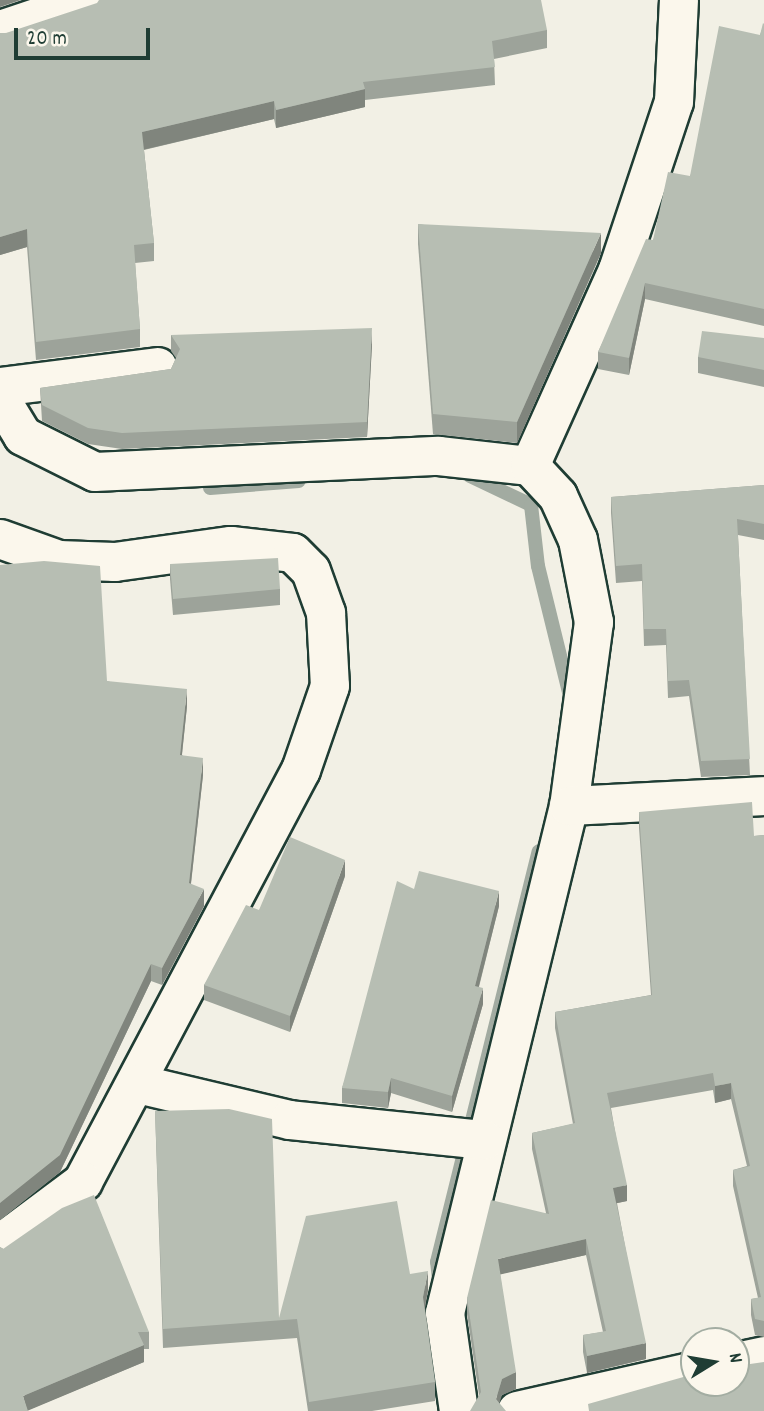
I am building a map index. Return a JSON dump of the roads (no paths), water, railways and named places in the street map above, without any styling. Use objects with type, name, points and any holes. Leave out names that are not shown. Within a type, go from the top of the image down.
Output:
[{"type":"street","points":[[0,30],[90,0]]},
{"type":"street","points":[[530,466],[618,270],[674,103],[679,0]]},
{"type":"street","points":[[0,387],[158,367]]},
{"type":"street","points":[[0,398],[23,436],[95,472],[439,456],[530,466],[558,496],[579,540],[594,622],[569,806],[485,1140],[445,1313],[459,1411]]},
{"type":"street","points":[[0,539],[59,560],[115,562],[231,546],[293,553],[311,570],[326,612],[330,686],[301,770],[138,1084],[83,1182],[0,1244]]},
{"type":"street","points":[[569,806],[764,796]]},
{"type":"street","points":[[138,1084],[290,1120],[485,1140]]},
{"type":"street","points":[[517,1411],[680,1374]]},
{"type":"waterway","points":[[470,476],[531,505],[538,566],[569,692]]},
{"type":"waterway","points":[[210,488],[299,481]]},
{"type":"waterway","points":[[439,1280],[437,1262],[539,851]]}]
